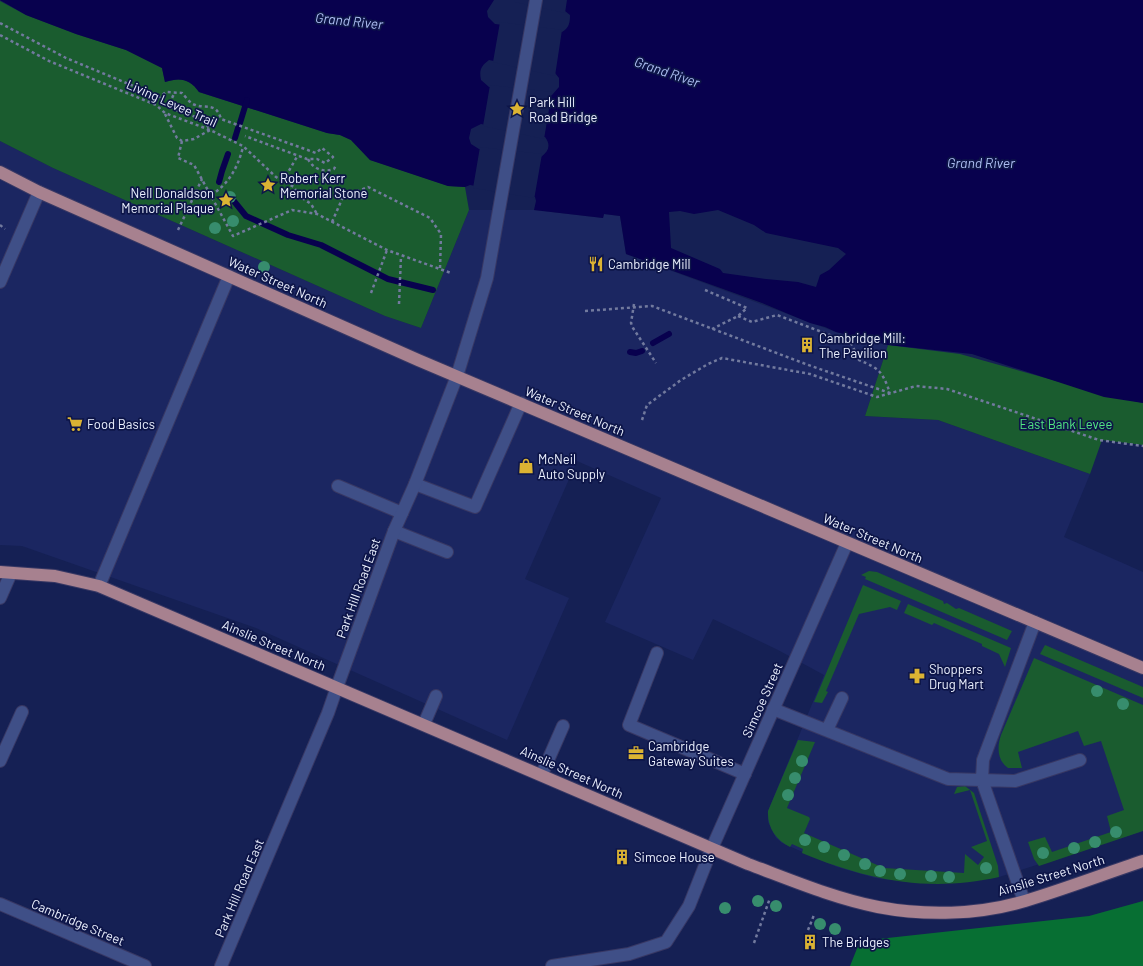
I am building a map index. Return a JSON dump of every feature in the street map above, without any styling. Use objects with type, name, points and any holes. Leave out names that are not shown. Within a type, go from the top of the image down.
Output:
[{"type":"main road","name":"Water Street North","points":[[0,172],[39,192],[457,376],[1143,668]]},
{"type":"main road","name":"Ainslie Street North","points":[[5,572],[55,576],[99,586],[337,686],[712,848],[818,890],[878,907],[934,913],[981,910],[1024,901],[1143,861]]},
{"type":"street","name":"Park Hill Road East","points":[[221,966],[328,713],[394,531],[415,484],[457,376],[487,278],[500,212],[536,0]]},
{"type":"street","points":[[0,282],[39,192]]},
{"type":"street","points":[[99,586],[229,276]]},
{"type":"street","points":[[415,484],[475,507],[521,403]]},
{"type":"street","points":[[338,486],[402,513]]},
{"type":"street","points":[[394,531],[447,552]]},
{"type":"street","name":"Simcoe Street","points":[[552,966],[629,954],[666,942],[689,906],[712,848],[847,542]]},
{"type":"street","points":[[0,598],[5,572]]},
{"type":"street","points":[[1024,901],[982,780],[983,760],[1035,622]]},
{"type":"street","points":[[657,653],[629,725],[745,774]]},
{"type":"street","points":[[424,724],[436,696]]},
{"type":"street","points":[[827,730],[842,698]]},
{"type":"street","points":[[774,709],[948,779],[1015,782],[1080,760]]},
{"type":"street","points":[[0,761],[22,712]]},
{"type":"street","points":[[542,774],[563,726]]},
{"type":"street","name":"Cambridge Street","points":[[0,904],[145,966]]},
{"type":"path","points":[[0,23],[66,58],[160,97],[166,92],[182,92],[193,104],[212,107],[217,110],[221,119],[316,153],[322,148],[333,157],[325,163],[307,159],[245,136]]},
{"type":"path","name":"Living Levee Trail","points":[[0,35],[49,61],[156,105],[165,113],[210,130],[243,146],[276,177],[294,187],[298,195],[311,204],[317,214]]},
{"type":"path","points":[[165,113],[177,138],[182,141],[194,139],[210,130],[204,120],[173,109],[170,102],[175,92]]},
{"type":"path","points":[[182,141],[178,158],[194,165],[211,195],[228,182],[240,159],[243,146]]},
{"type":"path","points":[[283,181],[298,155]]},
{"type":"path","points":[[307,159],[310,164],[319,170],[330,171],[334,169],[336,165]]},
{"type":"path","points":[[178,230],[202,179]]},
{"type":"path","points":[[332,222],[343,197],[368,187],[430,218],[441,234],[440,269]]},
{"type":"path","name":"Living Levee Trail","points":[[211,195],[233,236],[292,210],[317,214],[387,250],[451,273]]},
{"type":"path","points":[[0,225],[6,230]]},
{"type":"path","points":[[371,293],[387,250]]},
{"type":"path","points":[[399,304],[401,256]]},
{"type":"path","points":[[705,290],[747,308],[738,316],[712,329]]},
{"type":"path","points":[[585,311],[634,306],[652,306],[890,393]]},
{"type":"path","points":[[634,306],[632,323],[633,328],[656,363]]},
{"type":"path","points":[[738,316],[752,322],[777,315],[851,343],[859,360],[876,367],[886,381],[890,393]]},
{"type":"path","points":[[642,420],[647,405],[681,380],[708,364],[722,358],[810,374],[877,397],[916,386],[947,389],[1099,440],[1143,446]]},
{"type":"path","points":[[754,943],[770,898]]},
{"type":"path","points":[[808,930],[814,915]]},
{"type":"shaded area","points":[[0,141],[53,168],[385,316],[421,328],[469,210],[534,210],[603,218],[604,214],[620,216],[626,254],[836,332],[888,345],[865,416],[938,420],[1090,474],[1064,537],[1143,572],[1143,831],[999,877],[956,883],[918,883],[875,878],[837,867],[782,843],[776,838],[768,822],[768,811],[824,675],[778,650],[713,619],[693,660],[605,622],[661,498],[577,461],[525,579],[569,598],[507,740],[256,628],[22,546],[0,545]]},
{"type":"green space","points":[[0,1],[26,15],[76,34],[126,50],[162,68],[165,82],[185,80],[192,84],[199,92],[327,133],[340,135],[351,140],[370,160],[448,186],[465,187],[469,210],[421,328],[385,316],[53,168],[0,141]]},
{"type":"green space","name":"East Bank Levee","points":[[888,345],[960,354],[1103,394],[1143,403],[1143,445],[1102,440],[1090,474],[938,420],[865,416]]},
{"type":"green space","points":[[869,571],[877,572],[943,601],[944,604],[947,603],[956,609],[959,608],[1012,631],[1007,640],[865,579],[866,577],[861,575]]},
{"type":"green space","points":[[863,585],[901,601],[897,610],[890,607],[859,614],[826,691],[828,692],[822,703],[814,702]]},
{"type":"green space","points":[[908,604],[1011,648],[1005,667],[999,654],[982,646],[982,644],[934,623],[932,625],[904,613]]},
{"type":"green space","points":[[1045,645],[1143,687],[1143,698],[1040,654]]},
{"type":"green space","points":[[1034,658],[1143,705],[1143,831],[1039,866],[1034,859],[1028,842],[1045,837],[1052,852],[1111,832],[1107,816],[1124,810],[1101,741],[1084,746],[1078,731],[1018,752],[1022,768],[1008,768],[1004,765],[999,753],[1001,735]]},
{"type":"green space","points":[[798,740],[815,742],[787,808],[809,817],[810,819],[804,833],[884,868],[964,873],[965,854],[978,865],[984,857],[971,847],[987,841],[970,790],[954,794],[957,787],[965,786],[974,793],[998,866],[999,877],[973,882],[947,884],[923,884],[898,881],[874,877],[850,870],[802,853],[803,849],[792,844],[790,847],[785,844],[773,832],[769,822],[768,811]]},
{"type":"green space","points":[[1143,901],[1143,966],[850,966],[860,941],[1089,916]]},
{"type":"water","name":"Grand River","points":[[0,0],[494,0],[487,11],[488,17],[495,24],[562,32],[568,27],[570,20],[570,15],[565,11],[516,0],[1143,0],[1143,403],[1104,397],[972,354],[888,345],[836,332],[810,323],[762,303],[626,254],[620,216],[604,214],[603,218],[534,210],[536,201],[535,197],[470,185],[465,187],[448,186],[370,160],[351,140],[340,135],[327,133],[199,92],[192,84],[184,80],[165,82],[162,68],[126,50],[76,34],[26,15]],"holes":[[[489,60],[555,73],[559,78],[559,87],[552,95],[489,87],[481,80],[480,74],[482,66]],[[481,124],[545,137],[548,143],[548,148],[541,157],[479,149],[471,144],[469,138],[471,129]],[[718,210],[754,225],[766,233],[838,248],[846,254],[829,270],[820,275],[816,287],[798,282],[723,273],[720,269],[671,248],[669,212],[680,211],[694,214]]]},
{"type":"pier","points":[[514,0],[567,0],[565,13],[515,2]]},
{"type":"pier","points":[[500,22],[562,30],[555,76],[493,62]]},
{"type":"pier","points":[[490,85],[552,92],[544,139],[483,126]]},
{"type":"pier","points":[[480,147],[542,154],[534,200],[534,198],[473,188]]},
{"type":"waterway","points":[[240,123],[247,100]]},
{"type":"waterway","points":[[235,138],[238,128]]},
{"type":"waterway","points":[[219,182],[228,154]]},
{"type":"waterway","points":[[233,200],[246,216],[288,235],[321,245],[388,279],[433,290]]},
{"type":"waterway","points":[[653,343],[669,334]]},
{"type":"waterway","points":[[630,352],[636,353],[642,351]]},
{"type":"place","name":"Park Hill Road Bridge","points":[[517,109]]},
{"type":"place","name":"Robert Kerr Memorial Stone","points":[[268,185]]},
{"type":"place","name":"Nell Donaldson Memorial Plaque","points":[[226,200]]},
{"type":"place","name":"Cambridge Mill","points":[[596,264]]},
{"type":"place","name":"Cambridge Mill: The Pavilion","points":[[807,345]]},
{"type":"place","name":"Food Basics","points":[[75,424]]},
{"type":"place","name":"McNeil Auto Supply","points":[[526,466]]},
{"type":"place","name":"Shoppers Drug Mart","points":[[917,676]]},
{"type":"place","name":"Cambridge Gateway Suites","points":[[636,753]]},
{"type":"place","name":"Simcoe House","points":[[622,857]]},
{"type":"place","name":"The Bridges","points":[[810,942]]}]
